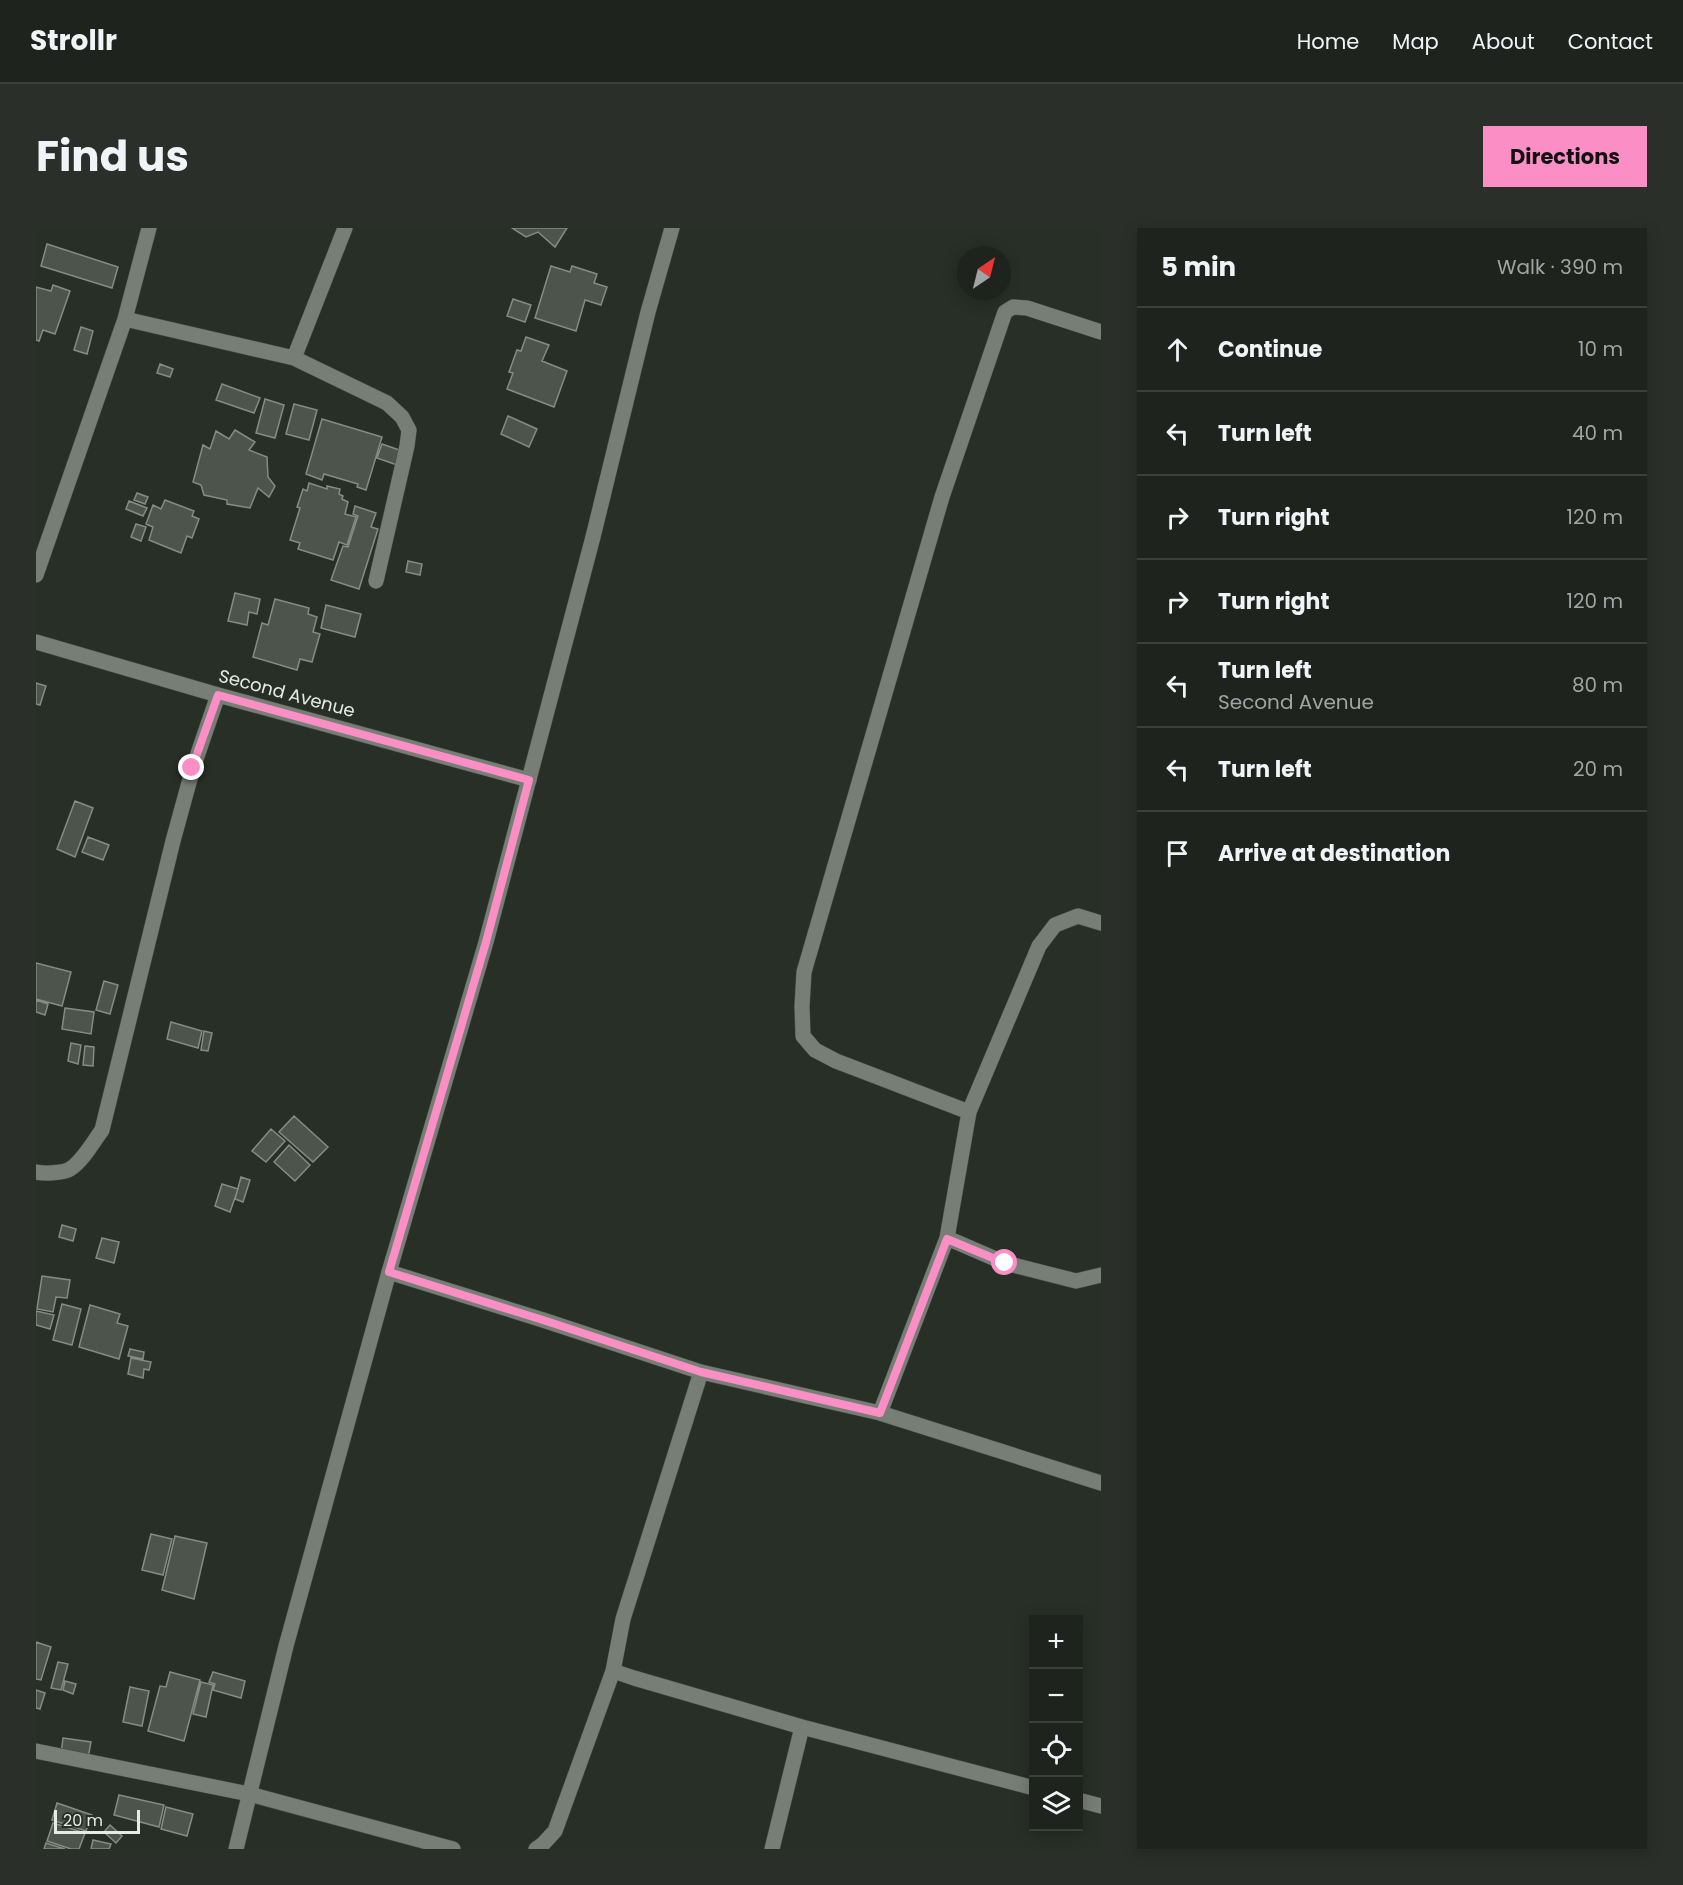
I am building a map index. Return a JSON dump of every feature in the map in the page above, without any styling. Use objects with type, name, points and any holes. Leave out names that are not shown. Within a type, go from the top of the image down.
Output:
[{"type":"street","points":[[36,575],[125,319],[148,228]]},
{"type":"street","points":[[294,358],[345,228]]},
{"type":"street","points":[[236,1849],[286,1646],[389,1272],[486,942],[593,537],[648,312],[672,228]]},
{"type":"street","points":[[969,1112],[836,1061],[815,1050],[803,1036],[804,972],[942,497],[1005,312],[1013,307],[1027,308],[1101,332]]},
{"type":"street","points":[[125,319],[294,358],[387,403],[402,417],[409,430],[407,446],[376,581]]},
{"type":"street","name":"Second Avenue","points":[[36,642],[218,695],[529,780]]},
{"type":"street","points":[[36,1172],[70,1170],[102,1130],[172,841],[192,768],[218,695]]},
{"type":"street","points":[[880,1413],[947,1239],[969,1112],[1039,946],[1055,925],[1078,916],[1101,922]]},
{"type":"street","points":[[947,1239],[1005,1263],[1076,1281],[1101,1275]]},
{"type":"street","points":[[389,1272],[701,1372],[880,1413],[1101,1483]]},
{"type":"street","points":[[536,1849],[555,1831],[613,1671],[622,1619],[701,1372]]},
{"type":"street","points":[[613,1671],[802,1727],[1029,1787]]},
{"type":"street","points":[[772,1849],[802,1727]]},
{"type":"street","points":[[36,1751],[249,1794],[453,1849]]},
{"type":"street","points":[[1083,1801],[1101,1806]]},
{"type":"building","points":[[512,228],[567,228],[555,247],[538,232],[526,237]]},
{"type":"building","points":[[47,244],[118,267],[112,288],[41,266]]},
{"type":"building","points":[[551,266],[570,272],[572,266],[597,274],[594,283],[607,287],[601,305],[585,300],[576,331],[535,318]]},
{"type":"building","points":[[53,285],[70,291],[55,334],[43,330],[39,341],[36,340],[36,287],[51,291]]},
{"type":"building","points":[[513,299],[531,305],[525,322],[507,316]]},
{"type":"building","points":[[81,327],[93,331],[87,354],[74,350]]},
{"type":"building","points":[[526,337],[549,345],[542,361],[567,371],[554,407],[507,389],[513,373],[509,372],[517,350],[521,351]]},
{"type":"building","points":[[160,364],[173,369],[170,377],[157,373]]},
{"type":"building","points":[[222,384],[260,398],[254,413],[216,400]]},
{"type":"building","points":[[265,399],[284,405],[275,438],[256,433]]},
{"type":"building","points":[[294,404],[317,410],[309,440],[286,434]]},
{"type":"building","points":[[508,416],[537,429],[529,447],[501,434]]},
{"type":"building","points":[[322,419],[382,437],[366,490],[357,487],[358,484],[324,474],[322,480],[306,474]]},
{"type":"building","points":[[235,430],[255,442],[249,450],[267,457],[268,477],[275,486],[269,497],[258,488],[250,508],[227,504],[227,500],[204,495],[201,485],[193,482],[203,445],[210,449],[216,431],[229,439]]},
{"type":"building","points":[[382,444],[405,452],[400,466],[377,458]]},
{"type":"building","points":[[309,483],[327,489],[327,486],[340,489],[339,494],[343,496],[342,499],[348,502],[345,514],[356,517],[347,545],[339,542],[333,560],[298,549],[300,543],[290,540],[303,489],[307,491]]},
{"type":"building","points":[[137,493],[148,497],[145,504],[134,500]]},
{"type":"building","points":[[165,500],[194,511],[192,516],[199,519],[192,538],[187,536],[181,553],[149,540],[153,527],[146,524],[153,505],[161,509]]},
{"type":"building","points":[[129,501],[147,508],[143,516],[126,509]]},
{"type":"building","points":[[355,506],[376,513],[371,527],[378,529],[359,589],[331,580],[343,546],[348,547],[358,516],[353,514]]},
{"type":"building","points":[[136,524],[146,527],[141,541],[131,537]]},
{"type":"building","points":[[408,561],[422,564],[420,575],[406,572]]},
{"type":"building","points":[[235,593],[260,599],[257,614],[249,612],[247,625],[228,621]]},
{"type":"building","points":[[275,599],[309,608],[308,614],[317,617],[313,632],[320,634],[312,662],[300,659],[297,670],[253,657],[262,623],[268,625]]},
{"type":"building","points":[[326,605],[361,614],[355,637],[321,628]]},
{"type":"building","points":[[36,683],[46,686],[40,705],[36,704]]},
{"type":"building","points":[[75,801],[93,808],[75,857],[57,849]]},
{"type":"building","points":[[88,837],[109,845],[103,860],[82,852]]},
{"type":"building","points":[[36,963],[71,972],[62,1006],[36,999]]},
{"type":"building","points":[[104,981],[118,985],[110,1014],[96,1010]]},
{"type":"building","points":[[36,1000],[48,1004],[45,1015],[36,1012]]},
{"type":"building","points":[[65,1008],[94,1012],[91,1034],[62,1029]]},
{"type":"building","points":[[171,1022],[202,1031],[198,1048],[167,1039]]},
{"type":"building","points":[[204,1031],[212,1033],[208,1051],[201,1050]]},
{"type":"building","points":[[71,1043],[81,1045],[78,1064],[68,1061]]},
{"type":"building","points":[[85,1046],[94,1047],[93,1066],[83,1065]]},
{"type":"building","points":[[294,1116],[328,1147],[313,1162],[279,1132]]},
{"type":"building","points":[[271,1129],[285,1141],[266,1162],[252,1151]]},
{"type":"building","points":[[289,1145],[310,1165],[295,1181],[274,1162]]},
{"type":"building","points":[[241,1177],[250,1180],[243,1202],[235,1199]]},
{"type":"building","points":[[222,1184],[238,1189],[230,1212],[215,1206]]},
{"type":"building","points":[[62,1225],[76,1229],[73,1241],[59,1237]]},
{"type":"building","points":[[102,1238],[119,1242],[114,1263],[96,1258]]},
{"type":"building","points":[[42,1276],[70,1280],[67,1298],[56,1297],[53,1312],[37,1309]]},
{"type":"building","points":[[62,1304],[81,1309],[72,1345],[53,1340]]},
{"type":"building","points":[[90,1305],[120,1314],[117,1323],[128,1326],[119,1359],[79,1347]]},
{"type":"building","points":[[36,1311],[54,1315],[50,1329],[36,1325]]},
{"type":"building","points":[[130,1349],[144,1352],[143,1359],[128,1356]]},
{"type":"building","points":[[131,1358],[151,1362],[149,1370],[144,1369],[143,1378],[128,1374]]},
{"type":"building","points":[[151,1534],[172,1539],[163,1575],[142,1570]]},
{"type":"building","points":[[175,1536],[207,1543],[194,1599],[162,1590]]},
{"type":"building","points":[[36,1642],[51,1647],[41,1680],[36,1679]]},
{"type":"building","points":[[58,1662],[68,1664],[61,1690],[51,1688]]},
{"type":"building","points":[[170,1672],[200,1680],[184,1741],[148,1731],[160,1686],[166,1687]]},
{"type":"building","points":[[213,1672],[245,1681],[241,1698],[213,1690],[215,1684],[209,1682]]},
{"type":"building","points":[[65,1681],[76,1684],[73,1694],[63,1690]]},
{"type":"building","points":[[201,1682],[213,1685],[206,1717],[193,1714]]},
{"type":"building","points":[[130,1687],[149,1691],[142,1726],[123,1722]]},
{"type":"building","points":[[36,1690],[45,1693],[40,1709],[36,1708]]},
{"type":"building","points":[[63,1738],[91,1742],[88,1758],[61,1754]]},
{"type":"building","points":[[119,1795],[164,1805],[159,1827],[114,1815]]},
{"type":"building","points":[[57,1803],[92,1815],[86,1831],[52,1820]]},
{"type":"building","points":[[166,1807],[193,1814],[187,1836],[161,1829]]},
{"type":"building","points":[[53,1823],[85,1833],[79,1849],[71,1849],[47,1841]]},
{"type":"building","points":[[110,1825],[122,1836],[116,1843],[104,1832]]},
{"type":"building","points":[[93,1840],[111,1844],[109,1849],[91,1849]]},
{"type":"building","points":[[46,1843],[65,1849],[44,1849]]},
{"type":"route","points":[[192,768],[218,695],[529,780],[486,942],[389,1272],[701,1372],[880,1413],[947,1239],[1005,1263]]}]
